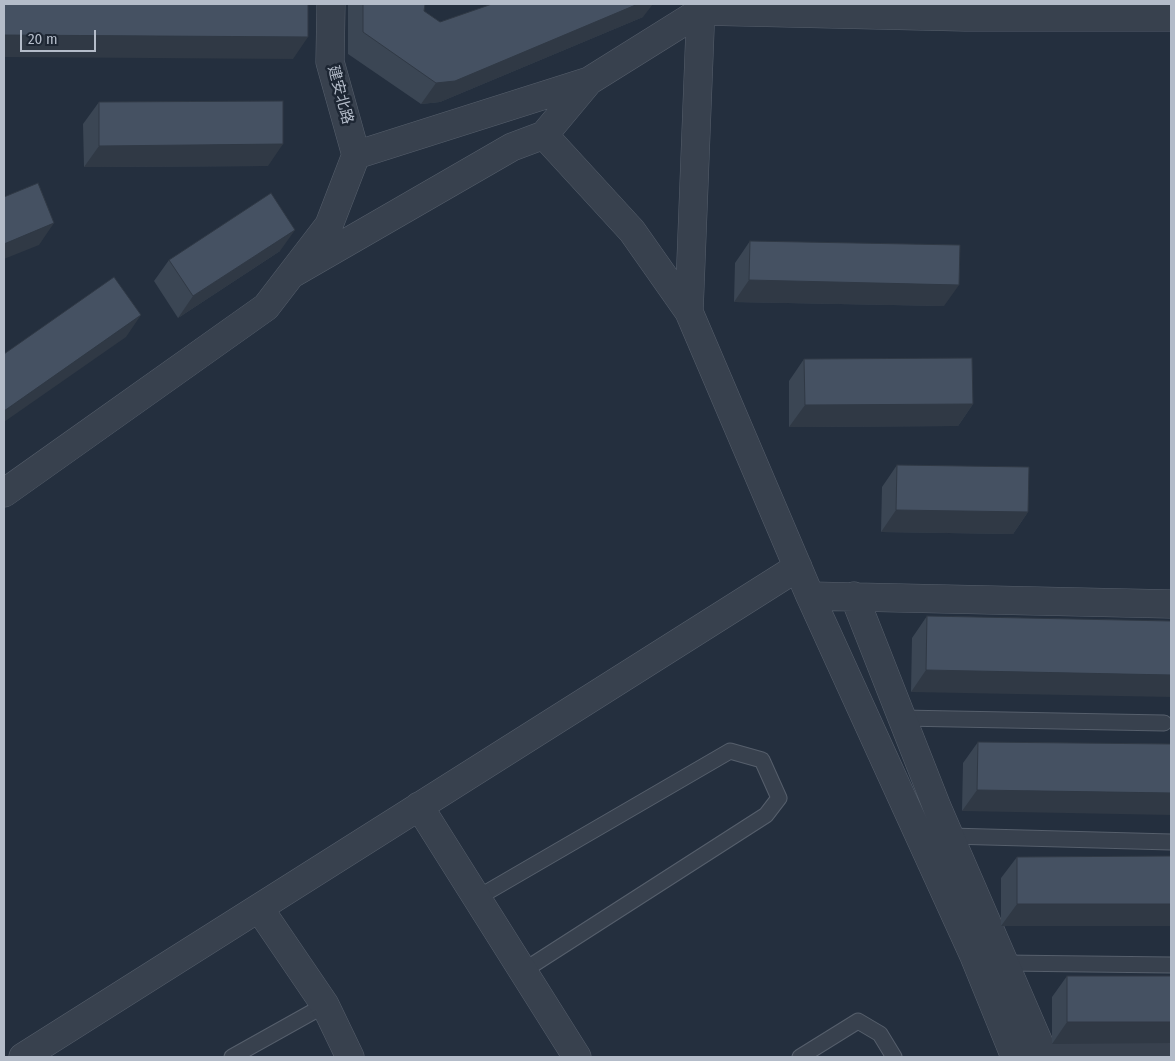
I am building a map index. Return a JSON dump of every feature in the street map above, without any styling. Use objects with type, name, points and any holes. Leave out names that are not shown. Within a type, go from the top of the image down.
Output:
[{"type":"street","name":"建安北路","points":[[331,4],[330,62],[356,155]]},
{"type":"street","points":[[689,312],[701,8]]},
{"type":"street","points":[[4,493],[266,307],[329,225],[356,155],[589,81],[701,8],[965,16],[1171,16]]},
{"type":"street","points":[[292,274],[512,147],[544,135],[589,81]]},
{"type":"street","points":[[544,135],[632,231],[689,312],[810,596],[974,956],[1014,1056],[1171,1055]]},
{"type":"street","points":[[23,1057],[798,567]]},
{"type":"street","points":[[810,596],[1171,604]]},
{"type":"street","points":[[854,596],[950,836],[1045,1056]]},
{"type":"street","points":[[419,806],[577,1057]]},
{"type":"street","points":[[259,908],[324,1005],[350,1057]]},
{"type":"lane","points":[[902,718],[1164,723]]},
{"type":"lane","points":[[477,898],[730,751],[762,760],[779,798],[766,815],[523,971]]},
{"type":"lane","points":[[950,836],[1171,842]]},
{"type":"lane","points":[[1005,962],[1171,965]]},
{"type":"lane","points":[[232,1057],[324,1005]]},
{"type":"lane","points":[[800,1057],[858,1021],[880,1034],[894,1057]]},
{"type":"building","points":[[4,4],[308,4],[308,37],[4,35]]},
{"type":"building","points":[[363,4],[425,4],[424,11],[440,22],[492,4],[638,4],[455,81],[436,83],[363,32]]},
{"type":"building","points":[[283,101],[283,144],[99,146],[99,102]]},
{"type":"building","points":[[38,183],[54,223],[4,244],[4,197]]},
{"type":"building","points":[[271,193],[295,230],[193,296],[169,260]]},
{"type":"building","points":[[750,241],[960,245],[959,285],[749,280]]},
{"type":"building","points":[[114,277],[141,315],[4,411],[4,354]]},
{"type":"building","points":[[972,358],[973,404],[805,405],[804,359]]},
{"type":"building","points":[[897,465],[1029,467],[1028,512],[896,510]]},
{"type":"building","points":[[927,616],[1171,621],[1171,675],[926,670]]},
{"type":"building","points":[[978,742],[1171,744],[1171,793],[977,790]]},
{"type":"building","points":[[1171,856],[1171,904],[1017,904],[1017,857]]},
{"type":"building","points":[[1067,976],[1171,976],[1171,1022],[1067,1022]]}]
